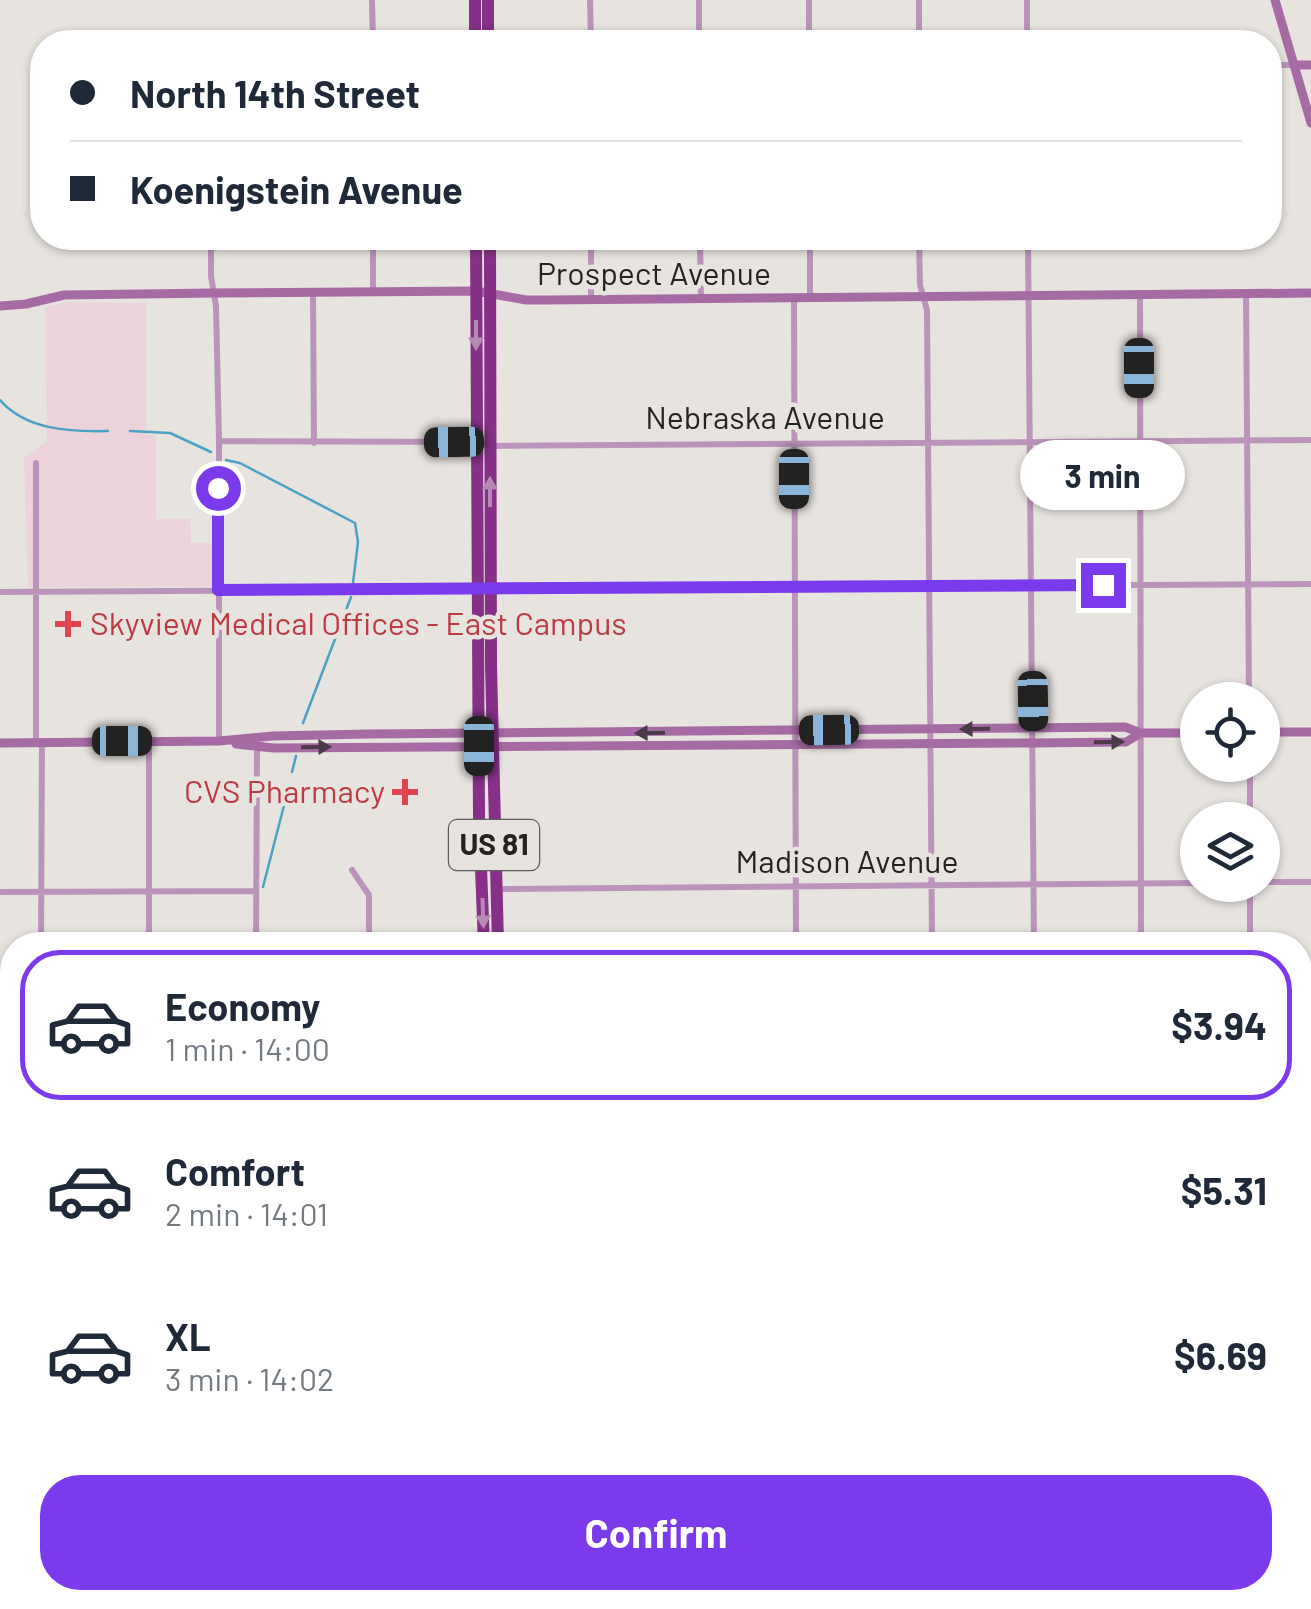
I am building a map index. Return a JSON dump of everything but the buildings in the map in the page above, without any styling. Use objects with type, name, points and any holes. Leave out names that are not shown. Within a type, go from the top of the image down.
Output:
[{"type":"highway","points":[[475,0],[475,30]]},
{"type":"highway","points":[[488,0],[488,30]]},
{"type":"highway","name":"US 81","points":[[478,250],[483,291],[484,932]]},
{"type":"highway","name":"US 81","points":[[483,291],[488,250]]},
{"type":"highway","name":"US 81","points":[[486,740],[498,932]]},
{"type":"main road","points":[[1275,0],[1311,123]]},
{"type":"main road","points":[[1294,65],[1311,64]]},
{"type":"main road","name":"Prospect Avenue","points":[[0,306],[64,296],[313,292],[483,291],[526,300],[1311,294]]},
{"type":"main road","points":[[0,742],[219,742],[256,746],[795,731],[1125,727],[1141,732],[1180,732]]},
{"type":"main road","points":[[219,742],[273,736],[795,744],[1034,743],[1126,742],[1141,732]]},
{"type":"main road","points":[[1280,732],[1311,732]]},
{"type":"street","points":[[372,0],[372,30]]},
{"type":"street","points":[[590,0],[591,30]]},
{"type":"street","points":[[699,0],[699,30]]},
{"type":"street","points":[[809,0],[809,30]]},
{"type":"street","points":[[919,0],[919,30]]},
{"type":"street","points":[[1027,0],[1027,30]]},
{"type":"street","points":[[1282,65],[1294,65]]},
{"type":"street","points":[[212,250],[219,441],[219,742]]},
{"type":"street","points":[[373,250],[374,293]]},
{"type":"street","points":[[591,250],[591,300]]},
{"type":"street","points":[[700,250],[701,299]]},
{"type":"street","points":[[810,250],[810,298]]},
{"type":"street","points":[[919,250],[920,285],[928,310],[932,932]]},
{"type":"street","points":[[1028,250],[1034,932]]},
{"type":"street","points":[[313,292],[314,443]]},
{"type":"street","points":[[1140,294],[1141,932]]},
{"type":"street","points":[[1246,294],[1249,682]]},
{"type":"street","points":[[794,298],[796,932]]},
{"type":"street","name":"Nebraska Avenue","points":[[219,441],[794,444],[1311,440]]},
{"type":"street","points":[[36,463],[42,932]]},
{"type":"street","points":[[0,592],[1311,584]]},
{"type":"street","points":[[149,741],[150,932]]},
{"type":"street","points":[[256,746],[256,932]]},
{"type":"street","points":[[352,870],[369,895],[370,932]]},
{"type":"street","points":[[1280,882],[1311,882]]},
{"type":"street","name":"Madison Avenue","points":[[496,889],[1180,883]]},
{"type":"street","points":[[0,892],[256,891]]},
{"type":"street","points":[[1250,902],[1250,932]]},
{"type":"shaded area","points":[[67,302],[146,303],[146,435],[156,435],[156,519],[190,519],[191,543],[213,543],[214,586],[28,587],[24,458],[47,441],[45,307]]},
{"type":"waterway","points":[[0,400],[36,423],[64,430],[108,431]]},
{"type":"waterway","points":[[130,431],[170,433],[211,452]]},
{"type":"waterway","points":[[226,460],[240,463],[355,523],[358,542],[353,583]]},
{"type":"waterway","points":[[303,723],[351,597]]},
{"type":"waterway","points":[[292,772],[296,756]]},
{"type":"waterway","points":[[263,887],[289,786]]},
{"type":"place","name":"Skyview Medical Offices - East Campus","points":[[68,624]]},
{"type":"place","name":"CVS Pharmacy","points":[[405,792]]},
{"type":"route","points":[[218,488],[218,590],[1103,585]]}]
